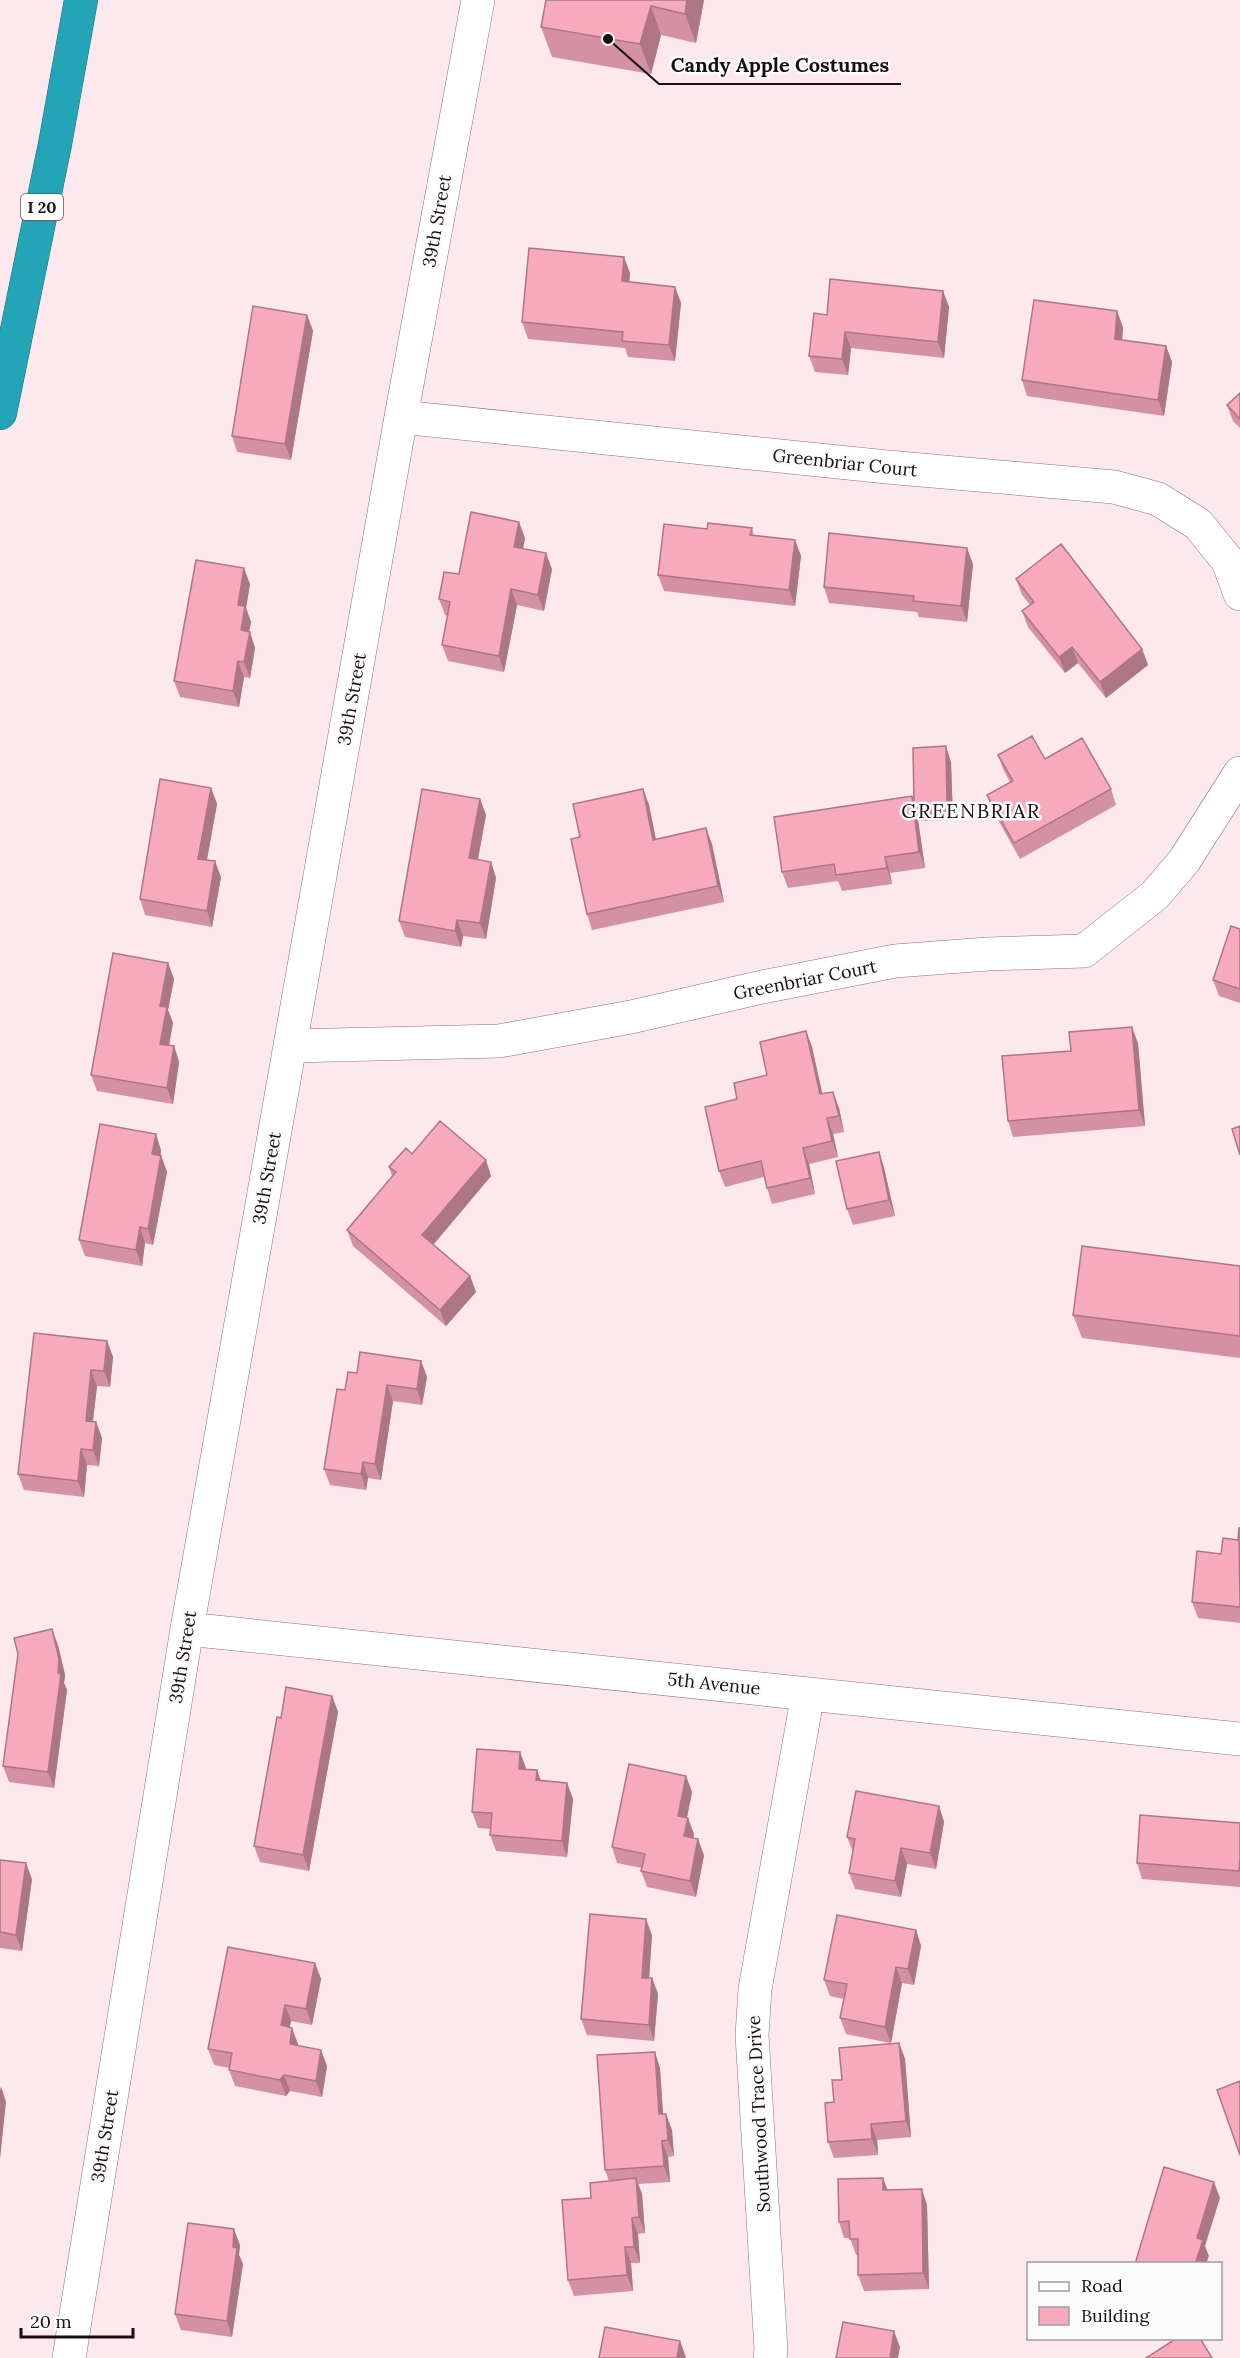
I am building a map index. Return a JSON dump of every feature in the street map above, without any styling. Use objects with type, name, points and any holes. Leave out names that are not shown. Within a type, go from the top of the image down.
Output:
[{"type":"highway","name":"I 20","points":[[0,413],[55,144],[81,0]]},
{"type":"street","name":"39th Street","points":[[69,2358],[187,1629],[401,417],[478,0]]},
{"type":"street","name":"Greenbriar Court","points":[[401,417],[887,467],[1114,487],[1158,499],[1198,524],[1228,561],[1240,594]]},
{"type":"street","name":"Greenbriar Court","points":[[291,1046],[499,1041],[631,1017],[762,987],[895,962],[988,954],[1034,955],[1084,951],[1155,895],[1184,861],[1240,773]]},
{"type":"street","name":"5th Avenue","points":[[187,1629],[1240,1739]]},
{"type":"street","name":"Southwood Trace Drive","points":[[770,2358],[752,2035],[755,1989],[808,1694]]},
{"type":"building","points":[[546,0],[687,0],[685,14],[651,6],[640,44],[541,27]]},
{"type":"building","points":[[529,248],[624,257],[622,281],[675,287],[669,345],[622,341],[623,332],[522,322]]},
{"type":"building","points":[[830,279],[943,291],[938,342],[845,332],[842,359],[809,356],[814,313],[827,315]]},
{"type":"building","points":[[1034,300],[1117,311],[1115,339],[1166,346],[1158,400],[1022,380]]},
{"type":"building","points":[[253,306],[307,315],[285,444],[232,436]]},
{"type":"building","points":[[1240,393],[1240,419],[1227,405]]},
{"type":"building","points":[[471,512],[519,522],[514,547],[546,553],[538,595],[511,589],[499,656],[442,645],[450,602],[439,599],[444,572],[459,574]]},
{"type":"building","points":[[708,523],[752,528],[750,535],[795,540],[789,590],[658,575],[664,524],[707,529]]},
{"type":"building","points":[[829,533],[967,548],[961,606],[913,601],[914,596],[824,587]]},
{"type":"building","points":[[1061,544],[1142,649],[1100,682],[1072,647],[1059,657],[1022,611],[1034,602],[1016,579]]},
{"type":"building","points":[[196,560],[244,568],[238,605],[245,606],[241,630],[250,632],[244,662],[238,661],[233,691],[174,681]]},
{"type":"building","points":[[1032,736],[1045,759],[1082,738],[1111,789],[1014,843],[987,795],[1013,781],[998,755]]},
{"type":"building","points":[[946,746],[947,804],[914,805],[913,748]]},
{"type":"building","points":[[160,779],[211,788],[198,859],[215,861],[207,911],[140,899]]},
{"type":"building","points":[[422,789],[480,799],[469,858],[491,862],[480,923],[457,920],[455,931],[399,921]]},
{"type":"building","points":[[643,789],[653,840],[706,828],[718,886],[587,914],[571,839],[580,837],[573,804]]},
{"type":"building","points":[[912,796],[919,852],[885,857],[887,868],[836,875],[834,864],[782,872],[774,817]]},
{"type":"building","points":[[1231,926],[1240,929],[1240,989],[1213,980]]},
{"type":"building","points":[[113,953],[168,963],[160,1006],[167,1007],[160,1044],[174,1046],[167,1088],[91,1075]]},
{"type":"building","points":[[1132,1027],[1139,1110],[1008,1121],[1002,1056],[1071,1051],[1069,1032]]},
{"type":"building","points":[[806,1031],[820,1094],[833,1092],[839,1116],[827,1118],[832,1141],[803,1148],[810,1178],[767,1188],[761,1161],[719,1171],[705,1107],[737,1099],[734,1083],[767,1075],[760,1042]]},
{"type":"building","points":[[440,1121],[486,1160],[422,1235],[470,1276],[440,1310],[347,1230],[396,1172],[389,1167],[406,1148],[412,1154]]},
{"type":"building","points":[[100,1124],[156,1134],[152,1154],[161,1156],[148,1229],[140,1227],[136,1250],[79,1240]]},
{"type":"building","points":[[1240,1126],[1240,1155],[1232,1129]]},
{"type":"building","points":[[879,1152],[889,1200],[847,1209],[836,1161]]},
{"type":"building","points":[[1082,1246],[1240,1266],[1240,1336],[1073,1315]]},
{"type":"building","points":[[34,1333],[107,1341],[104,1371],[91,1370],[86,1421],[96,1422],[93,1450],[81,1449],[78,1481],[18,1474]]},
{"type":"building","points":[[360,1352],[421,1361],[417,1389],[387,1385],[375,1464],[363,1462],[361,1474],[324,1469],[337,1389],[345,1390],[348,1372],[357,1373]]},
{"type":"building","points":[[1239,1527],[1240,1607],[1192,1602],[1197,1551],[1221,1554],[1223,1538],[1238,1540]]},
{"type":"building","points":[[52,1629],[59,1659],[58,1673],[61,1674],[48,1772],[3,1766],[18,1654],[14,1638]]},
{"type":"building","points":[[286,1687],[332,1696],[303,1855],[254,1846],[277,1717],[281,1718]]},
{"type":"building","points":[[477,1749],[520,1752],[519,1769],[537,1770],[536,1780],[567,1783],[562,1841],[490,1835],[492,1813],[472,1812]]},
{"type":"building","points":[[629,1764],[686,1776],[678,1816],[688,1818],[684,1836],[698,1839],[690,1881],[641,1871],[645,1854],[612,1847]]},
{"type":"building","points":[[856,1791],[939,1806],[930,1853],[901,1848],[895,1881],[849,1873],[855,1839],[847,1837]]},
{"type":"building","points":[[1140,1815],[1240,1823],[1239,1871],[1137,1863]]},
{"type":"building","points":[[0,1860],[26,1863],[16,1935],[0,1932]]},
{"type":"building","points":[[590,1914],[646,1919],[642,1978],[652,1978],[649,2025],[581,2019]]},
{"type":"building","points":[[837,1915],[916,1930],[908,1969],[896,1967],[885,2027],[840,2018],[847,1984],[824,1980]]},
{"type":"building","points":[[228,1947],[315,1963],[306,2009],[285,2005],[281,2025],[292,2028],[290,2044],[321,2050],[316,2081],[284,2075],[280,2080],[229,2070],[232,2053],[208,2049]]},
{"type":"building","points":[[899,2043],[906,2121],[871,2124],[872,2139],[828,2142],[825,2103],[834,2102],[832,2080],[842,2080],[839,2048]]},
{"type":"building","points":[[655,2052],[659,2114],[666,2114],[668,2140],[662,2141],[664,2166],[605,2170],[597,2055]]},
{"type":"building","points":[[1240,2081],[1240,2155],[1217,2090]]},
{"type":"building","points":[[1164,2167],[1214,2182],[1197,2238],[1203,2240],[1196,2262],[1136,2262]]},
{"type":"building","points":[[636,2178],[639,2217],[632,2218],[634,2247],[625,2247],[627,2275],[568,2280],[562,2200],[591,2198],[590,2183]]},
{"type":"building","points":[[883,2178],[883,2190],[922,2189],[923,2273],[858,2275],[858,2239],[850,2239],[849,2221],[839,2222],[838,2179]]},
{"type":"building","points":[[188,2223],[234,2229],[233,2247],[237,2248],[227,2321],[175,2314]]},
{"type":"building","points":[[843,2322],[894,2331],[890,2358],[836,2358]]},
{"type":"building","points":[[605,2327],[680,2341],[677,2358],[599,2358]]},
{"type":"building","points":[[1174,2340],[1201,2340],[1212,2358],[1146,2358]]},
{"type":"place","name":"Candy Apple Costumes","points":[[608,39]]},
{"type":"district","name":"GREENBRIAR","points":[[971,811]]}]
